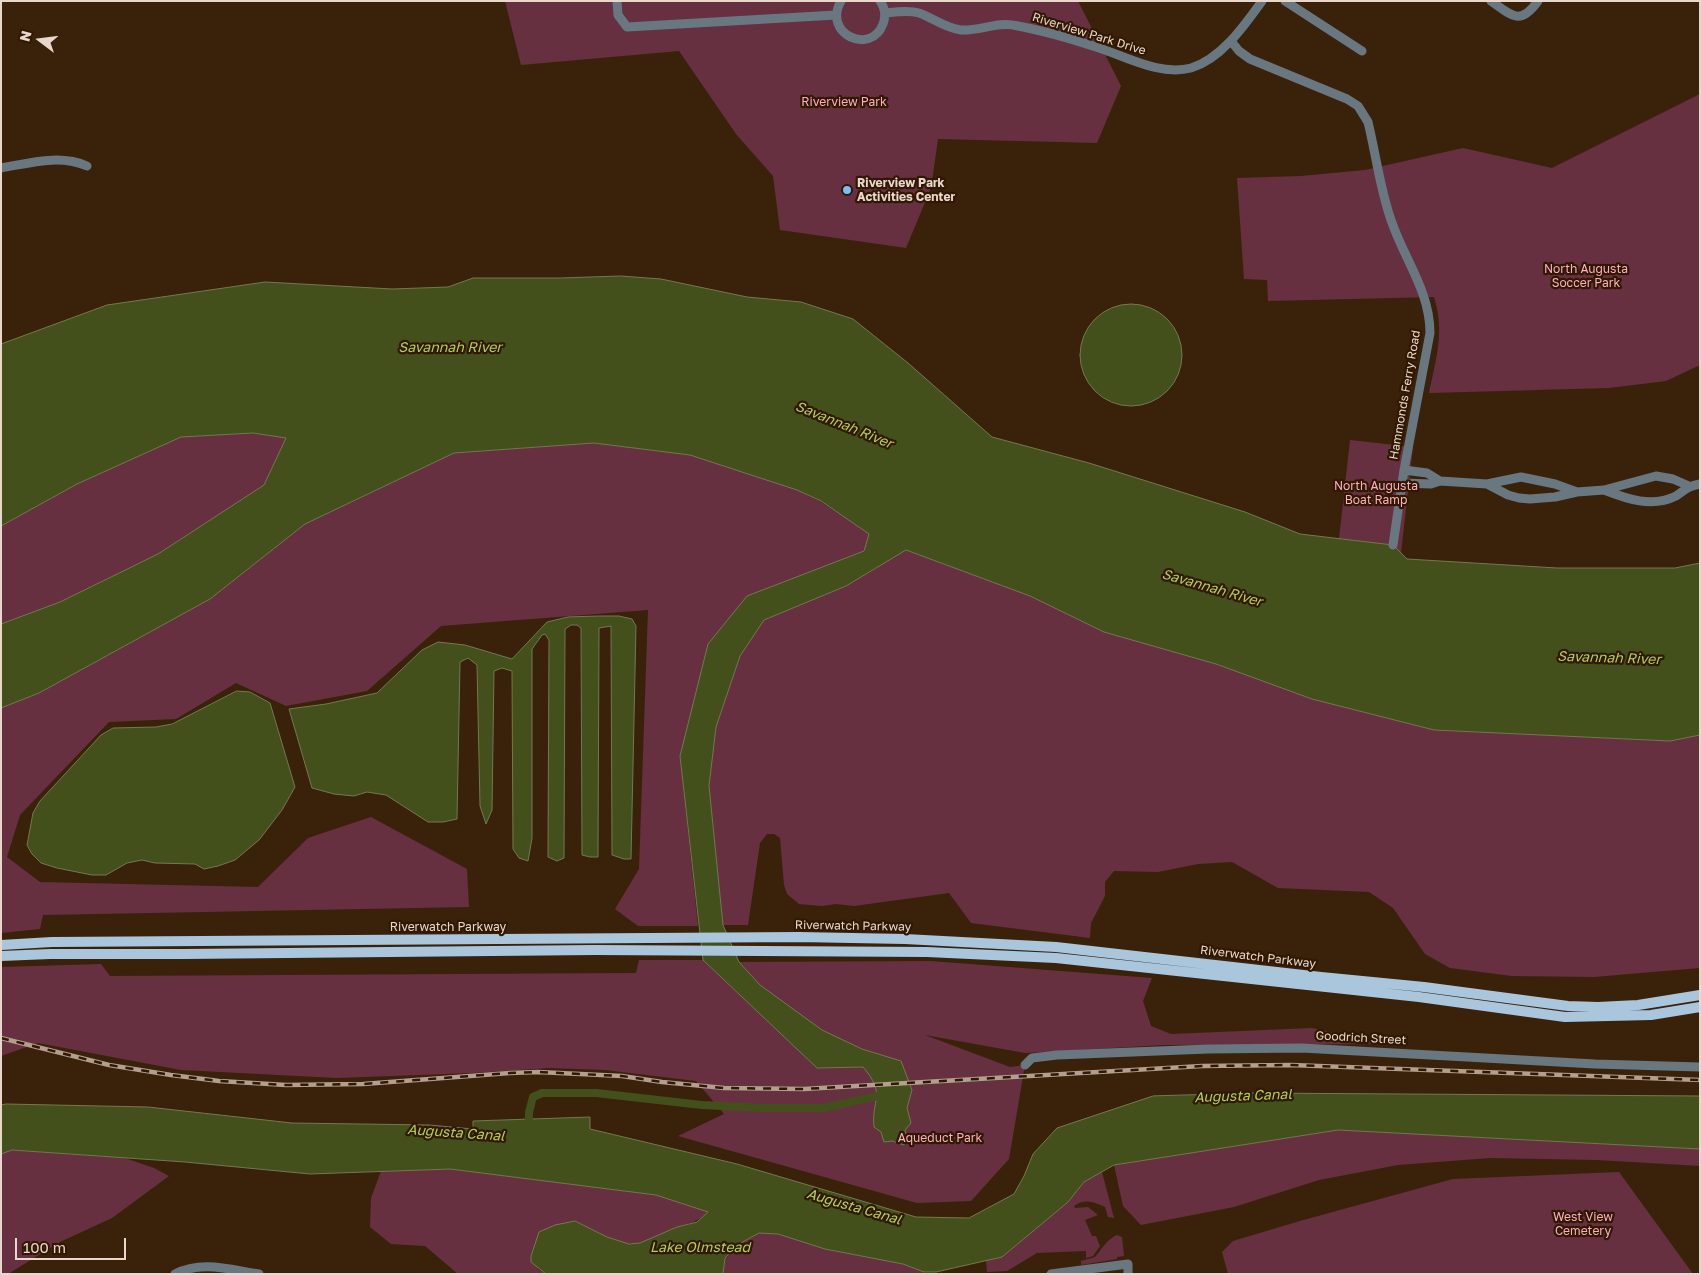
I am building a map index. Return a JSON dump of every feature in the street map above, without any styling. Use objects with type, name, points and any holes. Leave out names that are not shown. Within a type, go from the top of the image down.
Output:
[{"type":"main road","name":"Riverwatch Parkway","points":[[1,945],[61,942],[799,937],[905,938],[1056,947],[1424,987],[1568,1006],[1598,1007],[1638,1004],[1700,995]]},
{"type":"main road","name":"Riverwatch Parkway","points":[[1,956],[50,954],[595,950],[927,952],[1056,958],[1419,997],[1565,1017],[1651,1015],[1700,1007]]},
{"type":"street","points":[[617,1],[618,15],[627,27],[836,15]]},
{"type":"street","points":[[841,1],[836,15],[841,30],[846,35],[861,40],[876,34],[881,28],[885,13],[880,1]]},
{"type":"street","name":"Riverview Park Drive","points":[[885,13],[914,12],[962,30],[999,24],[1017,25],[1077,41],[1167,70],[1184,69],[1204,63],[1231,41],[1262,1]]},
{"type":"street","points":[[1285,1],[1362,51]]},
{"type":"street","points":[[1491,1],[1509,14],[1518,16],[1530,12],[1538,1]]},
{"type":"street","name":"Hammonds Ferry Road","points":[[1231,41],[1239,51],[1250,59],[1352,102],[1362,111],[1368,122],[1391,221],[1424,293],[1430,333],[1404,470],[1393,545]]},
{"type":"street","points":[[1,168],[61,159],[75,160],[87,166]]},
{"type":"street","points":[[1404,470],[1427,473],[1440,481]]},
{"type":"street","points":[[1487,484],[1519,498],[1555,498],[1577,492],[1604,490],[1656,476],[1673,479],[1689,486]]},
{"type":"street","points":[[1403,483],[1431,484],[1440,481],[1487,484],[1521,477],[1555,484],[1577,492]]},
{"type":"street","points":[[1604,490],[1625,498],[1651,502],[1674,497],[1689,486],[1700,484]]},
{"type":"street","name":"Goodrich Street","points":[[1025,1065],[1032,1058],[1057,1055],[1302,1048],[1595,1064],[1700,1067]]},
{"type":"street","points":[[1051,1274],[1128,1264],[1128,1274]]},
{"type":"street","points":[[176,1274],[186,1268],[206,1266],[259,1274]]},
{"type":"green space","name":"Riverview Park","points":[[505,1],[1078,1],[1121,86],[1097,143],[938,139],[931,188],[906,248],[780,230],[773,176],[736,134],[679,51],[521,65]]},
{"type":"green space","name":"North Augusta Soccer Park","points":[[1700,94],[1700,365],[1666,381],[1609,388],[1429,393],[1437,357],[1439,334],[1439,322],[1434,297],[1268,301],[1267,280],[1244,279],[1237,178],[1301,176],[1365,170],[1463,148],[1552,168]]},
{"type":"green space","points":[[253,433],[287,437],[264,485],[158,554],[60,602],[1,624],[1,526],[77,484],[181,437]]},
{"type":"green space","name":"North Augusta Boat Ramp","points":[[1350,440],[1413,447],[1401,553],[1393,545],[1339,539]]},
{"type":"green space","points":[[594,443],[691,455],[797,490],[821,502],[870,534],[864,551],[747,596],[680,756],[698,926],[638,926],[615,909],[639,869],[648,610],[441,626],[367,691],[286,706],[236,683],[176,719],[109,722],[20,815],[7,857],[40,882],[258,887],[308,838],[371,817],[467,869],[469,907],[43,915],[40,929],[1,933],[1,708],[39,693],[210,599],[305,524],[454,453]]},
{"type":"green space","points":[[906,550],[1030,596],[1104,632],[1216,664],[1312,699],[1434,730],[1670,741],[1700,735],[1700,968],[1594,977],[1512,976],[1450,968],[1425,954],[1393,908],[1369,892],[1278,888],[1232,862],[1198,864],[1158,872],[1114,871],[1105,882],[1105,896],[1091,923],[1090,938],[971,923],[949,893],[854,906],[799,904],[787,894],[784,885],[780,838],[774,834],[767,834],[760,843],[748,925],[723,925],[709,786],[716,727],[740,656],[764,620],[846,586]]},
{"type":"green space","name":"Aqueduct Park","points":[[639,960],[703,960],[817,1068],[863,1067],[873,1052],[844,1041],[798,1015],[771,995],[739,962],[931,961],[1152,978],[1143,1001],[1151,1026],[1171,1034],[1312,1028],[1388,1044],[1164,1045],[1025,1053],[925,1035],[1010,1067],[1025,1065],[1009,1159],[971,1201],[917,1203],[678,1136],[724,1114],[696,1081],[605,1070],[550,1068],[337,1078],[181,1070],[38,1043],[1,1056],[1,967],[101,964],[110,976],[636,973]]},
{"type":"green space","points":[[1338,1130],[1700,1149],[1700,1166],[1597,1160],[1490,1158],[1398,1165],[1319,1180],[1234,1207],[1141,1225],[1123,1206],[1114,1165]]},
{"type":"green space","points":[[12,1150],[125,1158],[154,1168],[169,1176],[112,1218],[60,1242],[8,1274],[1,1274],[1,1154]]},
{"type":"green space","points":[[450,1169],[656,1195],[709,1212],[693,1222],[641,1243],[633,1244],[616,1241],[575,1221],[539,1232],[536,1244],[538,1269],[546,1274],[458,1274],[425,1246],[391,1244],[370,1227],[371,1198],[381,1171]]},
{"type":"green space","points":[[1102,1172],[1114,1218],[1108,1217],[1105,1207],[1093,1202],[1086,1201],[1074,1206],[1075,1208],[1088,1207],[1098,1215],[1085,1220],[1092,1236],[1096,1236],[1100,1246],[1093,1256],[1086,1258],[1086,1251],[1037,1253],[1007,1271],[987,1272],[986,1260],[1002,1257],[1068,1202],[1084,1182]]},
{"type":"green space","name":"West View Cemetery","points":[[1619,1172],[1693,1274],[1228,1274],[1222,1252],[1233,1241],[1453,1179]]},
{"type":"green space","points":[[759,1233],[778,1234],[825,1249],[903,1264],[924,1272],[924,1274],[723,1274],[725,1259],[739,1244]]},
{"type":"green space","points":[[1117,1235],[1122,1237],[1124,1256],[1117,1257],[1117,1259],[1081,1265],[1081,1261],[1095,1257],[1107,1242]]},
{"type":"water","name":"Savannah River","points":[[621,276],[661,279],[747,297],[801,302],[853,319],[908,363],[992,437],[1089,463],[1245,512],[1300,534],[1393,545],[1407,559],[1557,568],[1675,568],[1700,563],[1700,735],[1670,741],[1434,730],[1312,699],[1216,664],[1104,632],[1030,596],[906,550],[846,586],[764,620],[740,656],[716,727],[709,786],[723,925],[739,962],[760,985],[822,1030],[862,1049],[901,1061],[912,1090],[907,1108],[911,1123],[905,1130],[907,1139],[904,1145],[892,1141],[884,1142],[881,1132],[874,1127],[876,1091],[874,1084],[863,1067],[817,1068],[703,960],[680,756],[708,644],[747,596],[864,551],[869,534],[821,501],[797,490],[690,455],[594,443],[454,453],[305,524],[210,599],[39,693],[1,708],[1,624],[60,602],[158,554],[264,485],[286,438],[253,433],[181,437],[77,484],[1,526],[1,344],[107,305],[265,282],[392,289],[448,287],[473,278]]},
{"type":"water","points":[[1131,304],[1141,305],[1160,312],[1174,326],[1181,345],[1181,365],[1174,384],[1160,398],[1141,405],[1131,406],[1121,405],[1102,398],[1088,384],[1081,365],[1080,355],[1081,345],[1088,326],[1102,312],[1121,305]]},
{"type":"water","points":[[619,616],[632,619],[636,626],[631,859],[612,855],[611,626],[599,628],[598,857],[582,855],[581,628],[577,625],[571,625],[565,629],[564,858],[557,861],[548,857],[549,640],[545,634],[542,635],[532,649],[532,838],[528,861],[519,858],[513,849],[512,671],[502,668],[494,671],[492,810],[486,824],[480,806],[477,665],[468,658],[460,662],[457,819],[443,822],[428,822],[386,795],[367,792],[354,796],[334,794],[312,788],[289,709],[326,704],[377,693],[422,650],[438,642],[465,645],[512,659],[547,622],[568,617]]},
{"type":"water","points":[[237,691],[250,692],[270,703],[295,787],[282,810],[259,840],[235,860],[204,869],[195,864],[155,863],[142,860],[127,863],[106,875],[92,875],[41,863],[32,854],[27,845],[33,813],[40,801],[101,735],[113,728],[156,727],[172,724]]},
{"type":"water","points":[[1253,1093],[1700,1096],[1700,1149],[1338,1130],[1114,1165],[1084,1182],[1068,1202],[1002,1257],[936,1272],[924,1272],[903,1264],[825,1249],[778,1234],[759,1233],[739,1244],[725,1258],[723,1274],[546,1274],[531,1262],[531,1256],[539,1232],[555,1225],[575,1221],[607,1237],[629,1244],[640,1243],[677,1227],[697,1222],[708,1212],[656,1195],[450,1169],[310,1174],[185,1162],[12,1150],[1,1154],[1,1105],[6,1104],[148,1107],[292,1123],[429,1125],[473,1129],[473,1121],[590,1117],[590,1129],[737,1164],[916,1217],[969,1218],[1014,1194],[1033,1154],[1057,1128],[1153,1096]]},
{"type":"waterway","points":[[529,1129],[529,1112],[533,1097],[542,1093],[596,1093],[702,1105],[764,1108],[824,1108],[886,1094]]},
{"type":"railway","points":[[1,1038],[109,1065],[219,1081],[286,1085],[363,1084],[538,1072],[622,1076],[724,1088],[804,1089],[1202,1066],[1291,1065],[1700,1080]]},
{"type":"place","name":"Riverview Park Activities Center","points":[[847,190]]},
{"type":"water label","name":"Augusta Canal","points":[[1243,1096]]},
{"type":"water label","name":"Augusta Canal","points":[[456,1133]]},
{"type":"water label","name":"Augusta Canal","points":[[854,1207]]},
{"type":"water label","name":"Lake Olmstead","points":[[700,1248]]}]
